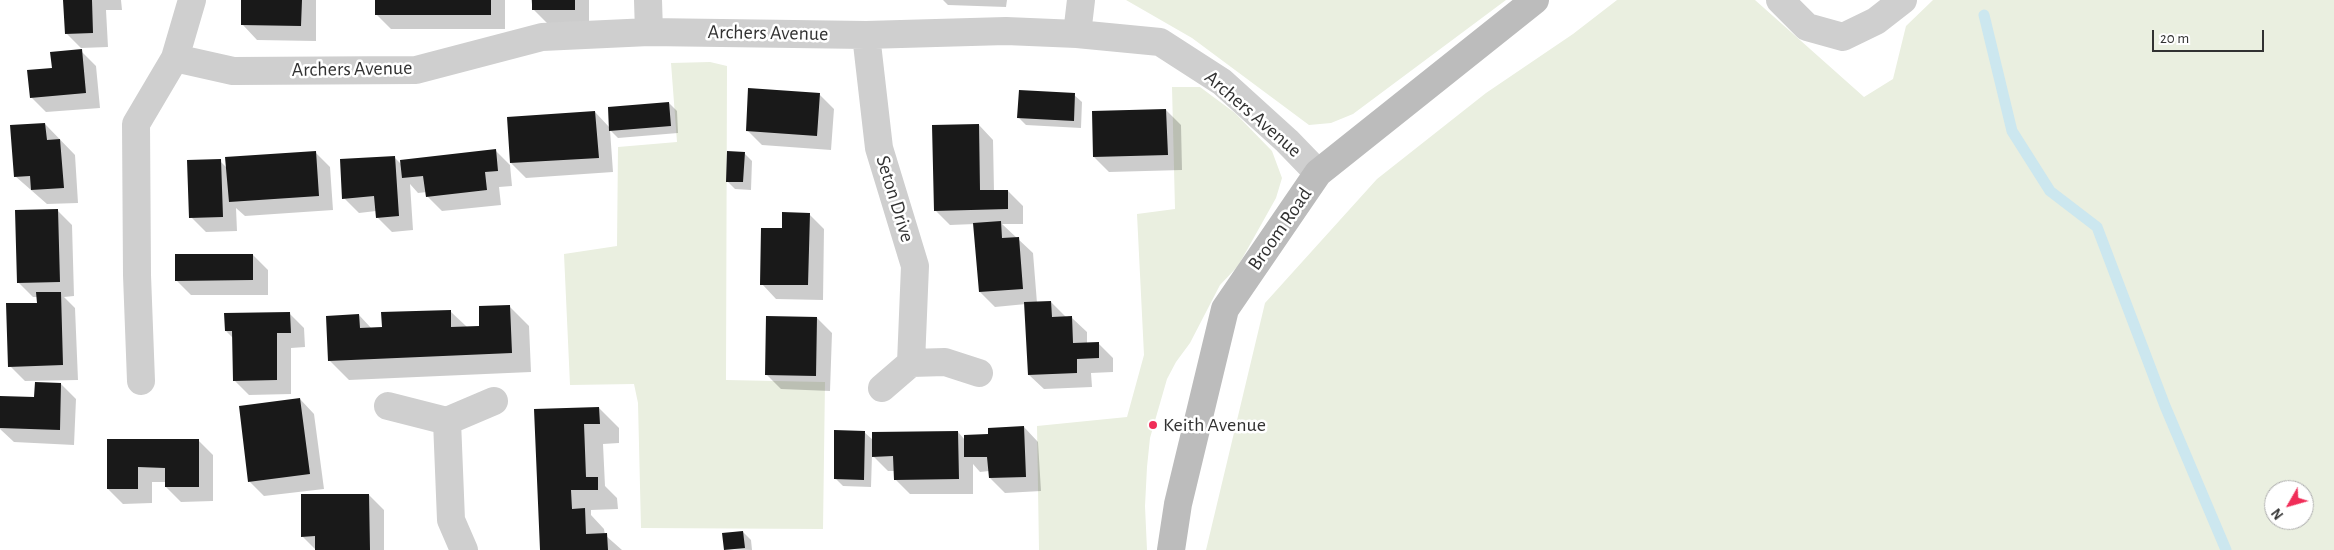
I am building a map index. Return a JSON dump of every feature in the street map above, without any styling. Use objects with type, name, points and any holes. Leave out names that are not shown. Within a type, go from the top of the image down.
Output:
[{"type":"street","points":[[141,380],[137,275],[136,124],[175,58],[192,0]]},
{"type":"street","points":[[648,0],[649,32]]},
{"type":"street","points":[[1077,34],[1081,0]]},
{"type":"street","name":"Broom Road","points":[[1171,550],[1178,504],[1225,309],[1318,173],[1535,0]]},
{"type":"street","points":[[1780,0],[1807,27],[1843,37],[1876,21],[1903,0]]},
{"type":"street","name":"Archers Avenue","points":[[175,58],[233,71],[416,70],[542,37],[649,32],[866,34],[1006,31],[1077,34],[1160,42],[1222,82],[1318,173]]},
{"type":"street","name":"Seton Drive","points":[[866,34],[879,148],[916,266],[911,363]]},
{"type":"street","points":[[882,388],[911,363],[944,362],[979,373]]},
{"type":"street","points":[[388,406],[447,420],[494,401]]},
{"type":"street","points":[[447,420],[451,520],[464,550]]},
{"type":"shaded area","points":[[1126,0],[1506,0],[1353,114],[1331,123],[1309,125],[1192,38]]},
{"type":"shaded area","points":[[1617,0],[1755,0],[1864,97],[1893,79],[1906,26],[1933,0],[2334,0],[2334,550],[1206,550],[1265,303],[1377,179],[1486,93],[1573,34]]},
{"type":"shaded area","points":[[710,62],[727,66],[726,380],[825,382],[823,529],[641,528],[638,403],[634,384],[570,385],[564,254],[617,246],[618,147],[677,142],[671,63]]},
{"type":"shaded area","points":[[1172,87],[1200,87],[1235,113],[1272,151],[1282,178],[1276,198],[1238,266],[1220,285],[1190,343],[1176,362],[1167,379],[1150,438],[1145,506],[1147,550],[1039,550],[1037,426],[1127,417],[1144,355],[1137,214],[1175,209]]},
{"type":"building","points":[[63,0],[92,0],[93,33],[65,34]]},
{"type":"building","points":[[241,0],[302,0],[301,26],[241,25]]},
{"type":"building","points":[[375,0],[491,0],[491,15],[375,15]]},
{"type":"building","points":[[532,0],[575,0],[575,10],[532,10]]},
{"type":"building","points":[[82,49],[86,93],[30,98],[27,70],[52,68],[50,52]]},
{"type":"building","points":[[748,88],[820,93],[817,136],[746,131]]},
{"type":"building","points":[[1019,90],[1075,93],[1074,121],[1017,118]]},
{"type":"building","points":[[669,102],[671,126],[609,131],[608,107]]},
{"type":"building","points":[[1166,109],[1168,155],[1093,157],[1092,111]]},
{"type":"building","points":[[595,111],[599,158],[510,163],[507,117]]},
{"type":"building","points":[[45,123],[47,140],[60,139],[64,188],[31,190],[30,176],[14,177],[10,125]]},
{"type":"building","points":[[979,124],[980,190],[1008,190],[1008,209],[934,211],[932,125]]},
{"type":"building","points":[[496,149],[498,171],[485,172],[487,190],[426,197],[423,176],[402,178],[400,160]]},
{"type":"building","points":[[316,151],[319,196],[229,202],[225,157]]},
{"type":"building","points":[[727,151],[745,152],[743,182],[726,182]]},
{"type":"building","points":[[395,156],[399,216],[376,218],[374,196],[342,199],[340,159]]},
{"type":"building","points":[[221,159],[223,217],[189,218],[187,160]]},
{"type":"building","points":[[58,209],[60,282],[17,283],[15,210]]},
{"type":"building","points":[[782,212],[810,213],[808,285],[760,285],[761,228],[782,228]]},
{"type":"building","points":[[1001,221],[1002,238],[1019,237],[1023,289],[979,292],[973,223]]},
{"type":"building","points":[[175,254],[253,254],[253,280],[175,281]]},
{"type":"building","points":[[36,292],[61,292],[63,365],[8,367],[6,303],[37,303]]},
{"type":"building","points":[[1051,301],[1052,317],[1072,316],[1073,343],[1099,342],[1099,358],[1077,359],[1077,373],[1028,375],[1024,302]]},
{"type":"building","points":[[510,305],[512,353],[328,361],[326,316],[359,314],[360,328],[382,327],[381,312],[451,310],[451,327],[479,326],[479,306]]},
{"type":"building","points":[[290,312],[291,333],[277,333],[277,380],[233,381],[232,331],[225,331],[224,313]]},
{"type":"building","points":[[766,316],[817,317],[816,376],[765,375]]},
{"type":"building","points":[[35,382],[61,383],[60,430],[0,428],[0,396],[34,397]]},
{"type":"building","points":[[300,398],[310,474],[248,482],[239,406]]},
{"type":"building","points":[[599,407],[600,424],[584,424],[586,477],[598,477],[598,490],[571,490],[572,509],[585,508],[586,534],[607,533],[608,550],[540,550],[534,409]]},
{"type":"building","points":[[1024,426],[1026,477],[989,478],[987,457],[964,457],[964,435],[988,434],[988,428]]},
{"type":"building","points":[[834,430],[865,431],[864,480],[834,479]]},
{"type":"building","points":[[958,431],[959,479],[894,480],[893,456],[872,457],[872,432]]},
{"type":"building","points":[[107,439],[199,439],[199,487],[165,487],[165,468],[138,467],[138,489],[107,489]]},
{"type":"building","points":[[301,494],[369,494],[370,550],[315,550],[315,536],[301,537]]},
{"type":"building","points":[[743,531],[745,548],[724,550],[722,533]]},
{"type":"waterway","points":[[1984,15],[2012,131],[2050,191],[2097,227],[2165,406],[2226,550]]},
{"type":"place","name":"Keith Avenue","points":[[1153,425]]}]
